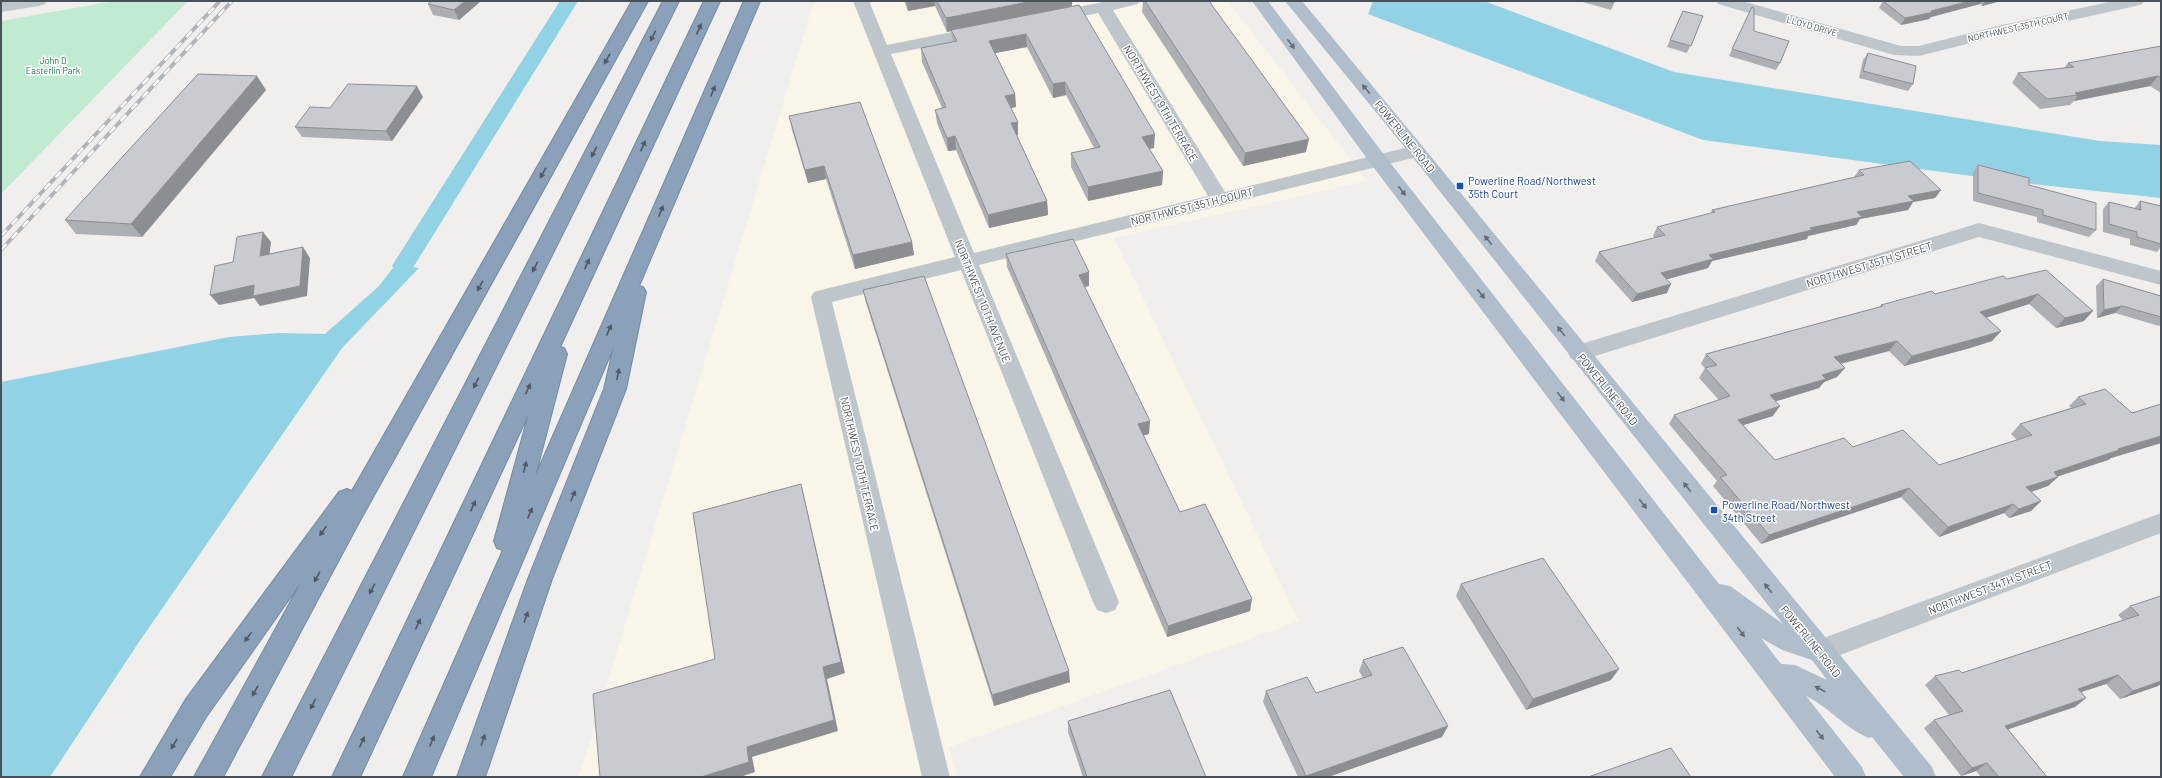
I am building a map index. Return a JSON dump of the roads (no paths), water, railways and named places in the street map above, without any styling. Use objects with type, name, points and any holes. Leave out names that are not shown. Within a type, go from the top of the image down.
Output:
[{"type":"highway","points":[[208,777],[411,408],[640,1]]},
{"type":"highway","points":[[276,777],[671,1]]},
{"type":"highway","points":[[346,777],[570,299],[712,1]]},
{"type":"highway","points":[[417,777],[752,1]]},
{"type":"highway","points":[[471,777],[538,586],[615,389],[645,246]]},
{"type":"highway","points":[[487,613],[570,299]]},
{"type":"highway","points":[[154,777],[196,708],[411,408]]},
{"type":"main road","points":[[1260,1],[1378,160],[1852,777]]},
{"type":"main road","name":"POWERLINE ROAD","points":[[1293,1],[1418,151],[1579,353],[1922,777]]},
{"type":"main road","points":[[1700,579],[1768,629],[1791,642],[1819,651]]},
{"type":"main road","points":[[1774,676],[1795,677],[1825,692],[1897,746]]},
{"type":"street","points":[[1,7],[39,1]]},
{"type":"street","name":"NORTHWEST 10TH AVENUE","points":[[861,1],[1106,602]]},
{"type":"street","points":[[1036,20],[1132,1]]},
{"type":"street","name":"LLOYD DRIVE","points":[[1724,1],[1900,50]]},
{"type":"street","name":"NORTHWEST 35TH COURT","points":[[1900,50],[1919,51],[2002,30],[2136,1]]},
{"type":"street","name":"NORTHWEST 9TH TERRACE","points":[[1103,7],[1220,200]]},
{"type":"street","points":[[881,51],[998,28]]},
{"type":"street","name":"NORTHWEST 35TH COURT","points":[[968,263],[1418,151]]},
{"type":"street","name":"NORTHWEST 35TH STREET","points":[[1579,353],[1980,230],[2161,278]]},
{"type":"street","name":"NORTHWEST 10TH TERRACE","points":[[936,777],[821,297],[968,263]]},
{"type":"street","name":"NORTHWEST 34TH STREET","points":[[1819,651],[2161,523]]},
{"type":"water","points":[[1373,1],[1484,1],[1674,72],[2100,141],[2161,145],[2161,198],[2024,183],[1703,140],[1368,14]]},
{"type":"water","points":[[403,266],[419,268],[342,348],[137,645],[50,777],[1,777],[1,382],[229,337],[278,333],[325,334],[378,287],[393,268]]},
{"type":"waterway","points":[[403,266],[569,1]]},
{"type":"railway","points":[[1,236],[220,1]]},
{"type":"railway","points":[[1,250],[232,1]]},
{"type":"place","name":"Powerline Road/Northwest 35th Court","points":[[1460,186]]},
{"type":"place","name":"Powerline Road/Northwest 34th Street","points":[[1714,510]]},
{"type":"park label","name":"John D Easterlin Park","points":[[53,66]]}]
